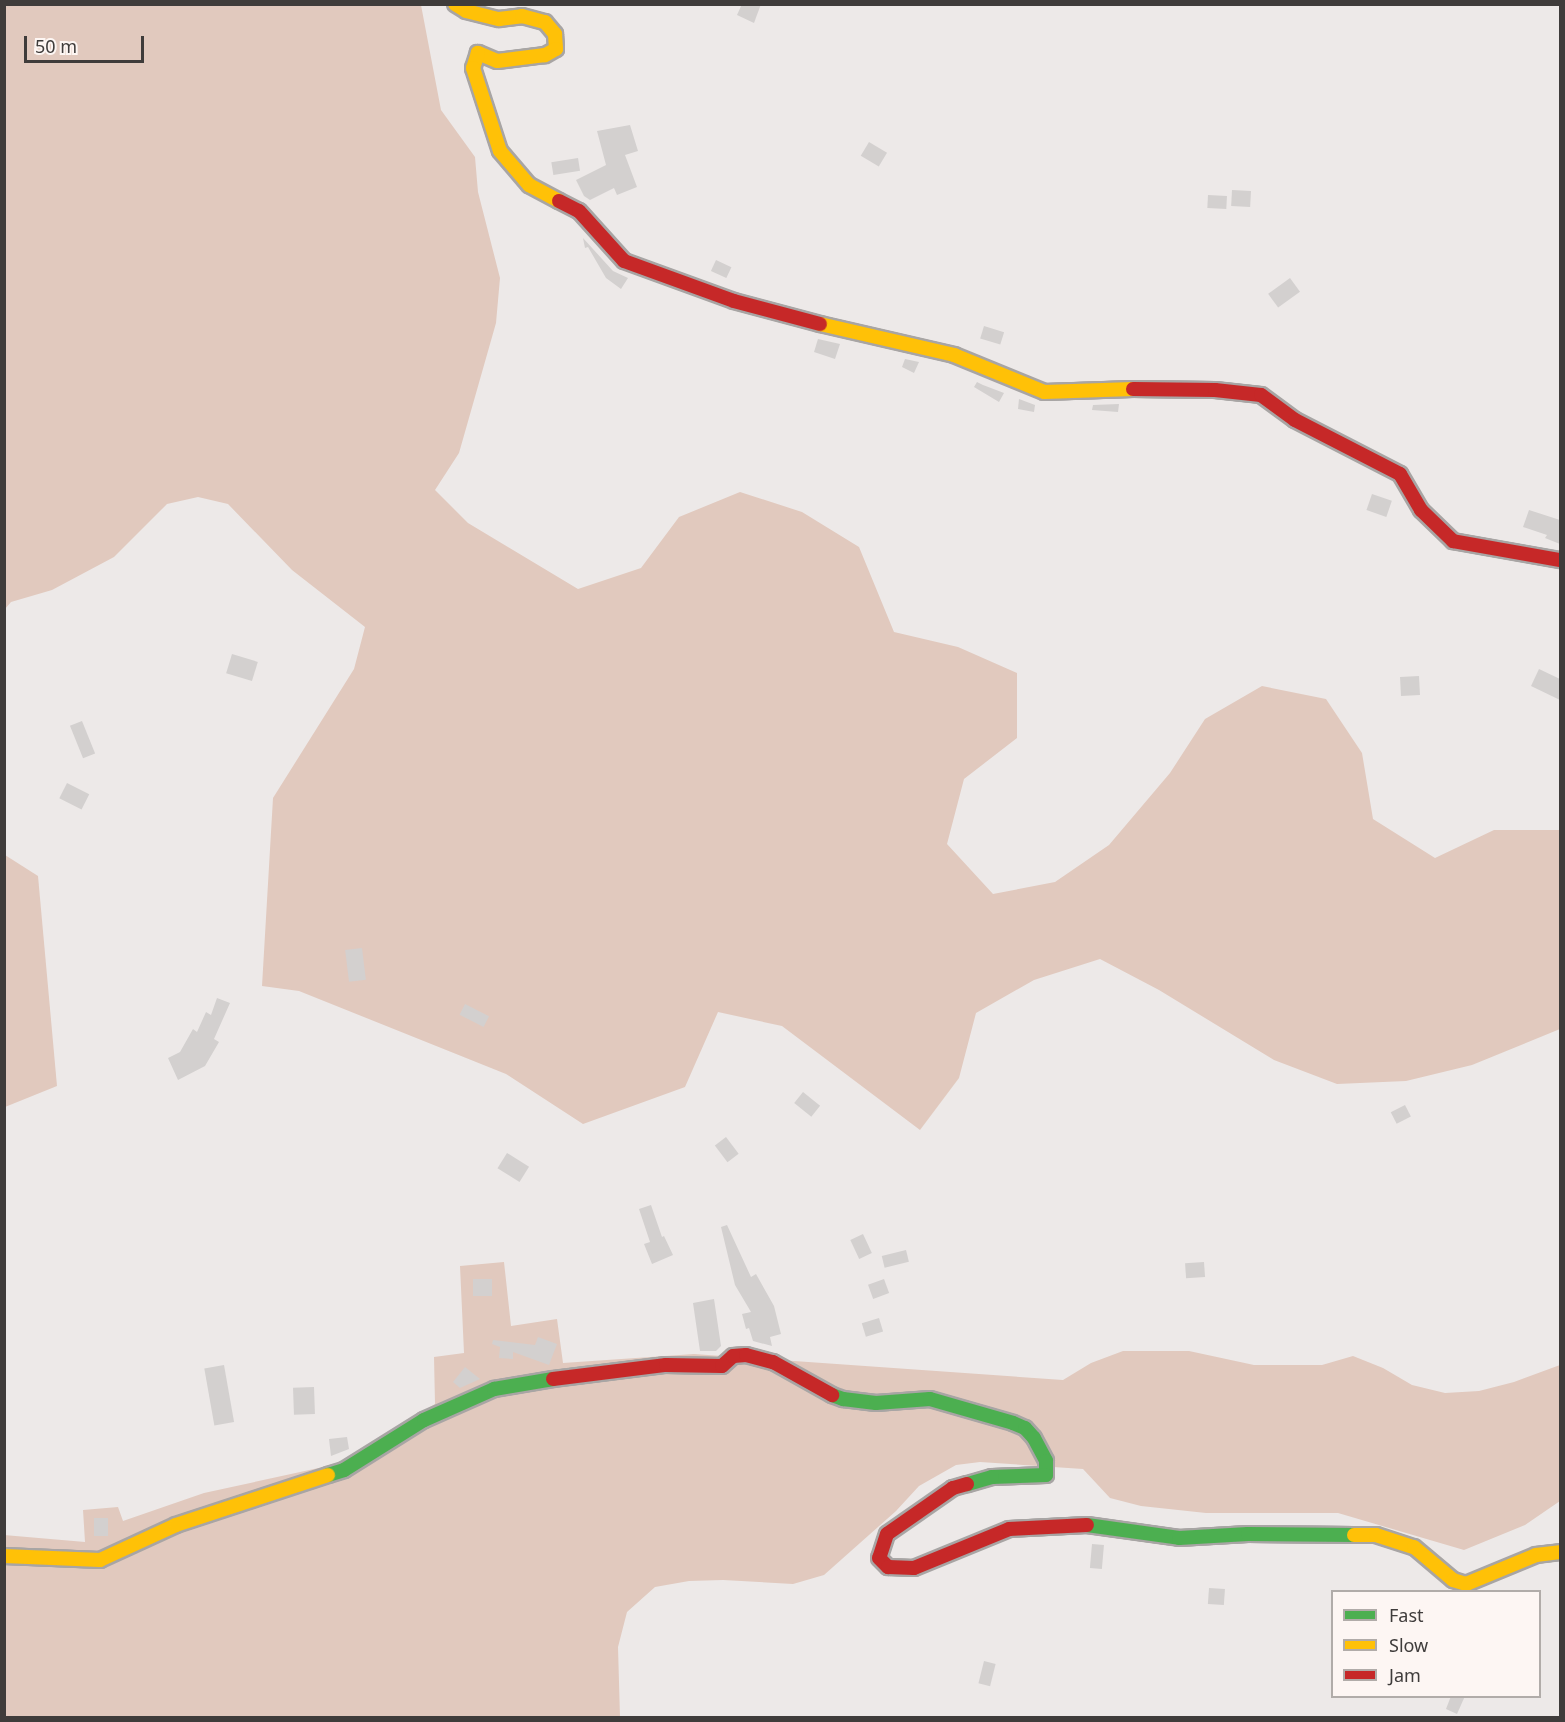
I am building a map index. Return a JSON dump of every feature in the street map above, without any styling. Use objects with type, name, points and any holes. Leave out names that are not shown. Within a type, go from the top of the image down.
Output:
[{"type":"street","points":[[455,4],[466,11],[499,19],[522,16],[545,22],[555,34],[556,49],[545,55],[497,61],[478,53],[473,68],[477,85],[500,150],[529,185],[579,212],[624,261],[734,301],[811,322],[954,355],[988,371],[1044,392],[1150,389],[1215,390],[1261,394],[1295,420],[1347,449],[1400,474],[1421,510],[1453,541],[1560,560]]},
{"type":"street","points":[[4,1556],[100,1560],[176,1525],[344,1470],[424,1420],[494,1389],[601,1371],[666,1365],[722,1366],[733,1356],[746,1355],[773,1362],[818,1389],[843,1399],[876,1404],[930,1399],[1013,1423],[1025,1428],[1034,1438],[1046,1461],[1046,1475],[992,1477],[953,1488],[887,1534],[879,1558],[888,1567],[914,1568],[1009,1529],[1088,1525],[1179,1538],[1248,1534],[1376,1535],[1414,1547],[1454,1580],[1466,1584],[1536,1555],[1560,1552]]},
{"type":"shaded area","points":[[5,5],[421,5],[441,110],[475,157],[478,192],[500,278],[496,323],[459,453],[435,490],[468,523],[578,589],[641,568],[679,517],[740,492],[802,512],[859,547],[894,632],[958,647],[1017,673],[1017,738],[964,779],[947,844],[993,894],[1055,882],[1109,845],[1170,773],[1205,719],[1262,686],[1326,699],[1362,753],[1373,819],[1435,858],[1494,830],[1560,830],[1560,1029],[1472,1065],[1406,1081],[1337,1084],[1274,1060],[1159,990],[1100,959],[1034,980],[976,1013],[959,1078],[920,1130],[782,1026],[718,1012],[685,1087],[583,1124],[506,1074],[299,991],[262,986],[273,798],[354,669],[365,627],[292,570],[228,504],[198,497],[167,504],[114,557],[52,590],[11,602],[5,609]]},
{"type":"shaded area","points":[[5,855],[38,876],[57,1086],[5,1107]]},
{"type":"shaded area","points":[[504,1262],[511,1326],[557,1319],[563,1363],[694,1354],[1063,1380],[1091,1363],[1123,1351],[1189,1351],[1254,1365],[1322,1365],[1353,1356],[1383,1368],[1412,1385],[1445,1393],[1479,1391],[1514,1382],[1560,1365],[1560,1501],[1525,1525],[1464,1550],[1338,1513],[1206,1513],[1141,1506],[1110,1498],[1083,1469],[980,1462],[956,1465],[919,1486],[896,1511],[824,1575],[793,1584],[723,1580],[689,1581],[655,1587],[627,1612],[618,1647],[620,1717],[5,1717],[4,1535],[85,1542],[83,1510],[118,1507],[123,1521],[204,1493],[337,1464],[435,1404],[434,1357],[464,1353],[460,1266]]},
{"type":"building","points":[[742,4],[761,4],[754,23],[737,15]]},
{"type":"building","points":[[630,125],[638,151],[625,155],[637,187],[617,195],[614,188],[590,200],[584,196],[576,180],[606,165],[597,131]]},
{"type":"building","points":[[869,142],[887,153],[879,167],[861,156]]},
{"type":"building","points":[[578,158],[580,171],[553,175],[551,162]]},
{"type":"building","points":[[1232,190],[1251,191],[1250,207],[1231,206]]},
{"type":"building","points":[[1208,195],[1227,196],[1226,209],[1207,208]]},
{"type":"building","points":[[583,238],[613,271],[628,278],[621,289],[606,278],[588,247],[585,248]]},
{"type":"building","points":[[716,260],[731,267],[726,278],[711,271]]},
{"type":"building","points":[[1290,278],[1300,292],[1278,308],[1268,294]]},
{"type":"building","points":[[984,326],[1004,332],[1000,345],[980,338]]},
{"type":"building","points":[[818,339],[840,344],[835,359],[814,352]]},
{"type":"building","points":[[905,359],[919,362],[914,373],[902,367]]},
{"type":"building","points":[[977,382],[1004,393],[999,402],[974,387]]},
{"type":"building","points":[[1019,399],[1035,405],[1034,412],[1018,409]]},
{"type":"building","points":[[1119,404],[1118,412],[1092,410],[1093,405]]},
{"type":"building","points":[[1372,494],[1392,501],[1386,517],[1366,510]]},
{"type":"building","points":[[1529,510],[1560,520],[1560,544],[1545,538],[1547,535],[1523,527]]},
{"type":"building","points":[[232,654],[258,662],[252,681],[226,673]]},
{"type":"building","points":[[1539,669],[1560,679],[1560,700],[1531,686]]},
{"type":"building","points":[[1419,676],[1420,695],[1401,696],[1400,677]]},
{"type":"building","points":[[82,721],[95,753],[83,758],[70,726]]},
{"type":"building","points":[[67,783],[89,794],[82,809],[59,798]]},
{"type":"building","points":[[362,948],[366,980],[349,982],[345,950]]},
{"type":"building","points":[[217,998],[230,1003],[214,1039],[219,1042],[205,1066],[178,1080],[168,1058],[180,1052],[193,1029],[197,1032],[206,1012],[211,1015]]},
{"type":"building","points":[[465,1004],[489,1016],[484,1027],[460,1015]]},
{"type":"building","points":[[803,1092],[820,1106],[811,1117],[794,1103]]},
{"type":"building","points":[[1405,1105],[1411,1117],[1397,1124],[1391,1112]]},
{"type":"building","points":[[726,1137],[739,1154],[727,1162],[715,1145]]},
{"type":"building","points":[[507,1153],[529,1167],[520,1182],[497,1168]]},
{"type":"building","points":[[651,1205],[662,1237],[664,1236],[673,1255],[652,1264],[644,1244],[650,1242],[639,1209]]},
{"type":"building","points":[[727,1225],[751,1277],[756,1274],[774,1306],[781,1334],[770,1337],[772,1346],[753,1341],[749,1328],[746,1329],[742,1314],[751,1312],[735,1285],[721,1227]]},
{"type":"building","points":[[863,1234],[872,1253],[859,1259],[850,1240]]},
{"type":"building","points":[[906,1250],[909,1262],[885,1268],[882,1256]]},
{"type":"building","points":[[1204,1262],[1205,1277],[1186,1278],[1185,1263]]},
{"type":"building","points":[[473,1279],[492,1279],[492,1296],[473,1296]]},
{"type":"building","points":[[884,1279],[889,1293],[873,1299],[868,1285]]},
{"type":"building","points":[[714,1299],[721,1346],[716,1351],[700,1351],[693,1303]]},
{"type":"building","points":[[879,1318],[883,1331],[866,1337],[862,1323]]},
{"type":"building","points":[[538,1337],[557,1344],[549,1365],[513,1352],[513,1359],[499,1358],[500,1347],[492,1344],[493,1340],[535,1345]]},
{"type":"building","points":[[224,1365],[234,1422],[214,1426],[204,1368]]},
{"type":"building","points":[[465,1367],[480,1379],[460,1388],[453,1382]]},
{"type":"building","points":[[314,1387],[315,1414],[294,1415],[293,1388]]},
{"type":"building","points":[[347,1437],[349,1449],[331,1456],[329,1439]]},
{"type":"building","points":[[94,1518],[108,1518],[108,1536],[94,1536]]},
{"type":"building","points":[[1092,1544],[1104,1545],[1102,1569],[1090,1568]]},
{"type":"building","points":[[1209,1588],[1225,1589],[1224,1605],[1208,1604]]},
{"type":"building","points":[[984,1661],[996,1664],[990,1686],[978,1683]]},
{"type":"building","points":[[1450,1698],[1464,1698],[1457,1714],[1446,1709]]},
{"type":"traffic: fast","points":[[328,1475],[344,1470],[424,1420],[494,1389],[553,1379]]},
{"type":"traffic: fast","points":[[832,1395],[843,1399],[876,1403],[930,1399],[1013,1423],[1025,1428],[1034,1438],[1046,1461],[1046,1475],[992,1477],[967,1484]]},
{"type":"traffic: fast","points":[[1087,1525],[1179,1538],[1248,1534],[1354,1535]]},
{"type":"traffic: slow","points":[[455,4],[466,11],[499,19],[522,16],[545,22],[555,34],[556,49],[545,55],[497,61],[478,53],[473,68],[500,151],[529,185],[559,201]]},
{"type":"traffic: slow","points":[[820,324],[954,355],[1044,392],[1133,389]]},
{"type":"traffic: slow","points":[[4,1556],[100,1560],[176,1525],[328,1475]]},
{"type":"traffic: slow","points":[[1354,1535],[1376,1535],[1414,1547],[1453,1580],[1466,1584],[1536,1555],[1560,1552]]},
{"type":"traffic: jam","points":[[559,201],[579,211],[624,261],[734,301],[820,324]]},
{"type":"traffic: jam","points":[[1133,389],[1215,390],[1261,395],[1295,420],[1400,474],[1421,510],[1453,541],[1560,560]]},
{"type":"traffic: jam","points":[[553,1379],[666,1365],[722,1366],[733,1356],[746,1355],[773,1362],[832,1395]]},
{"type":"traffic: jam","points":[[967,1484],[953,1488],[887,1534],[879,1558],[888,1567],[914,1568],[1009,1529],[1087,1525]]}]
